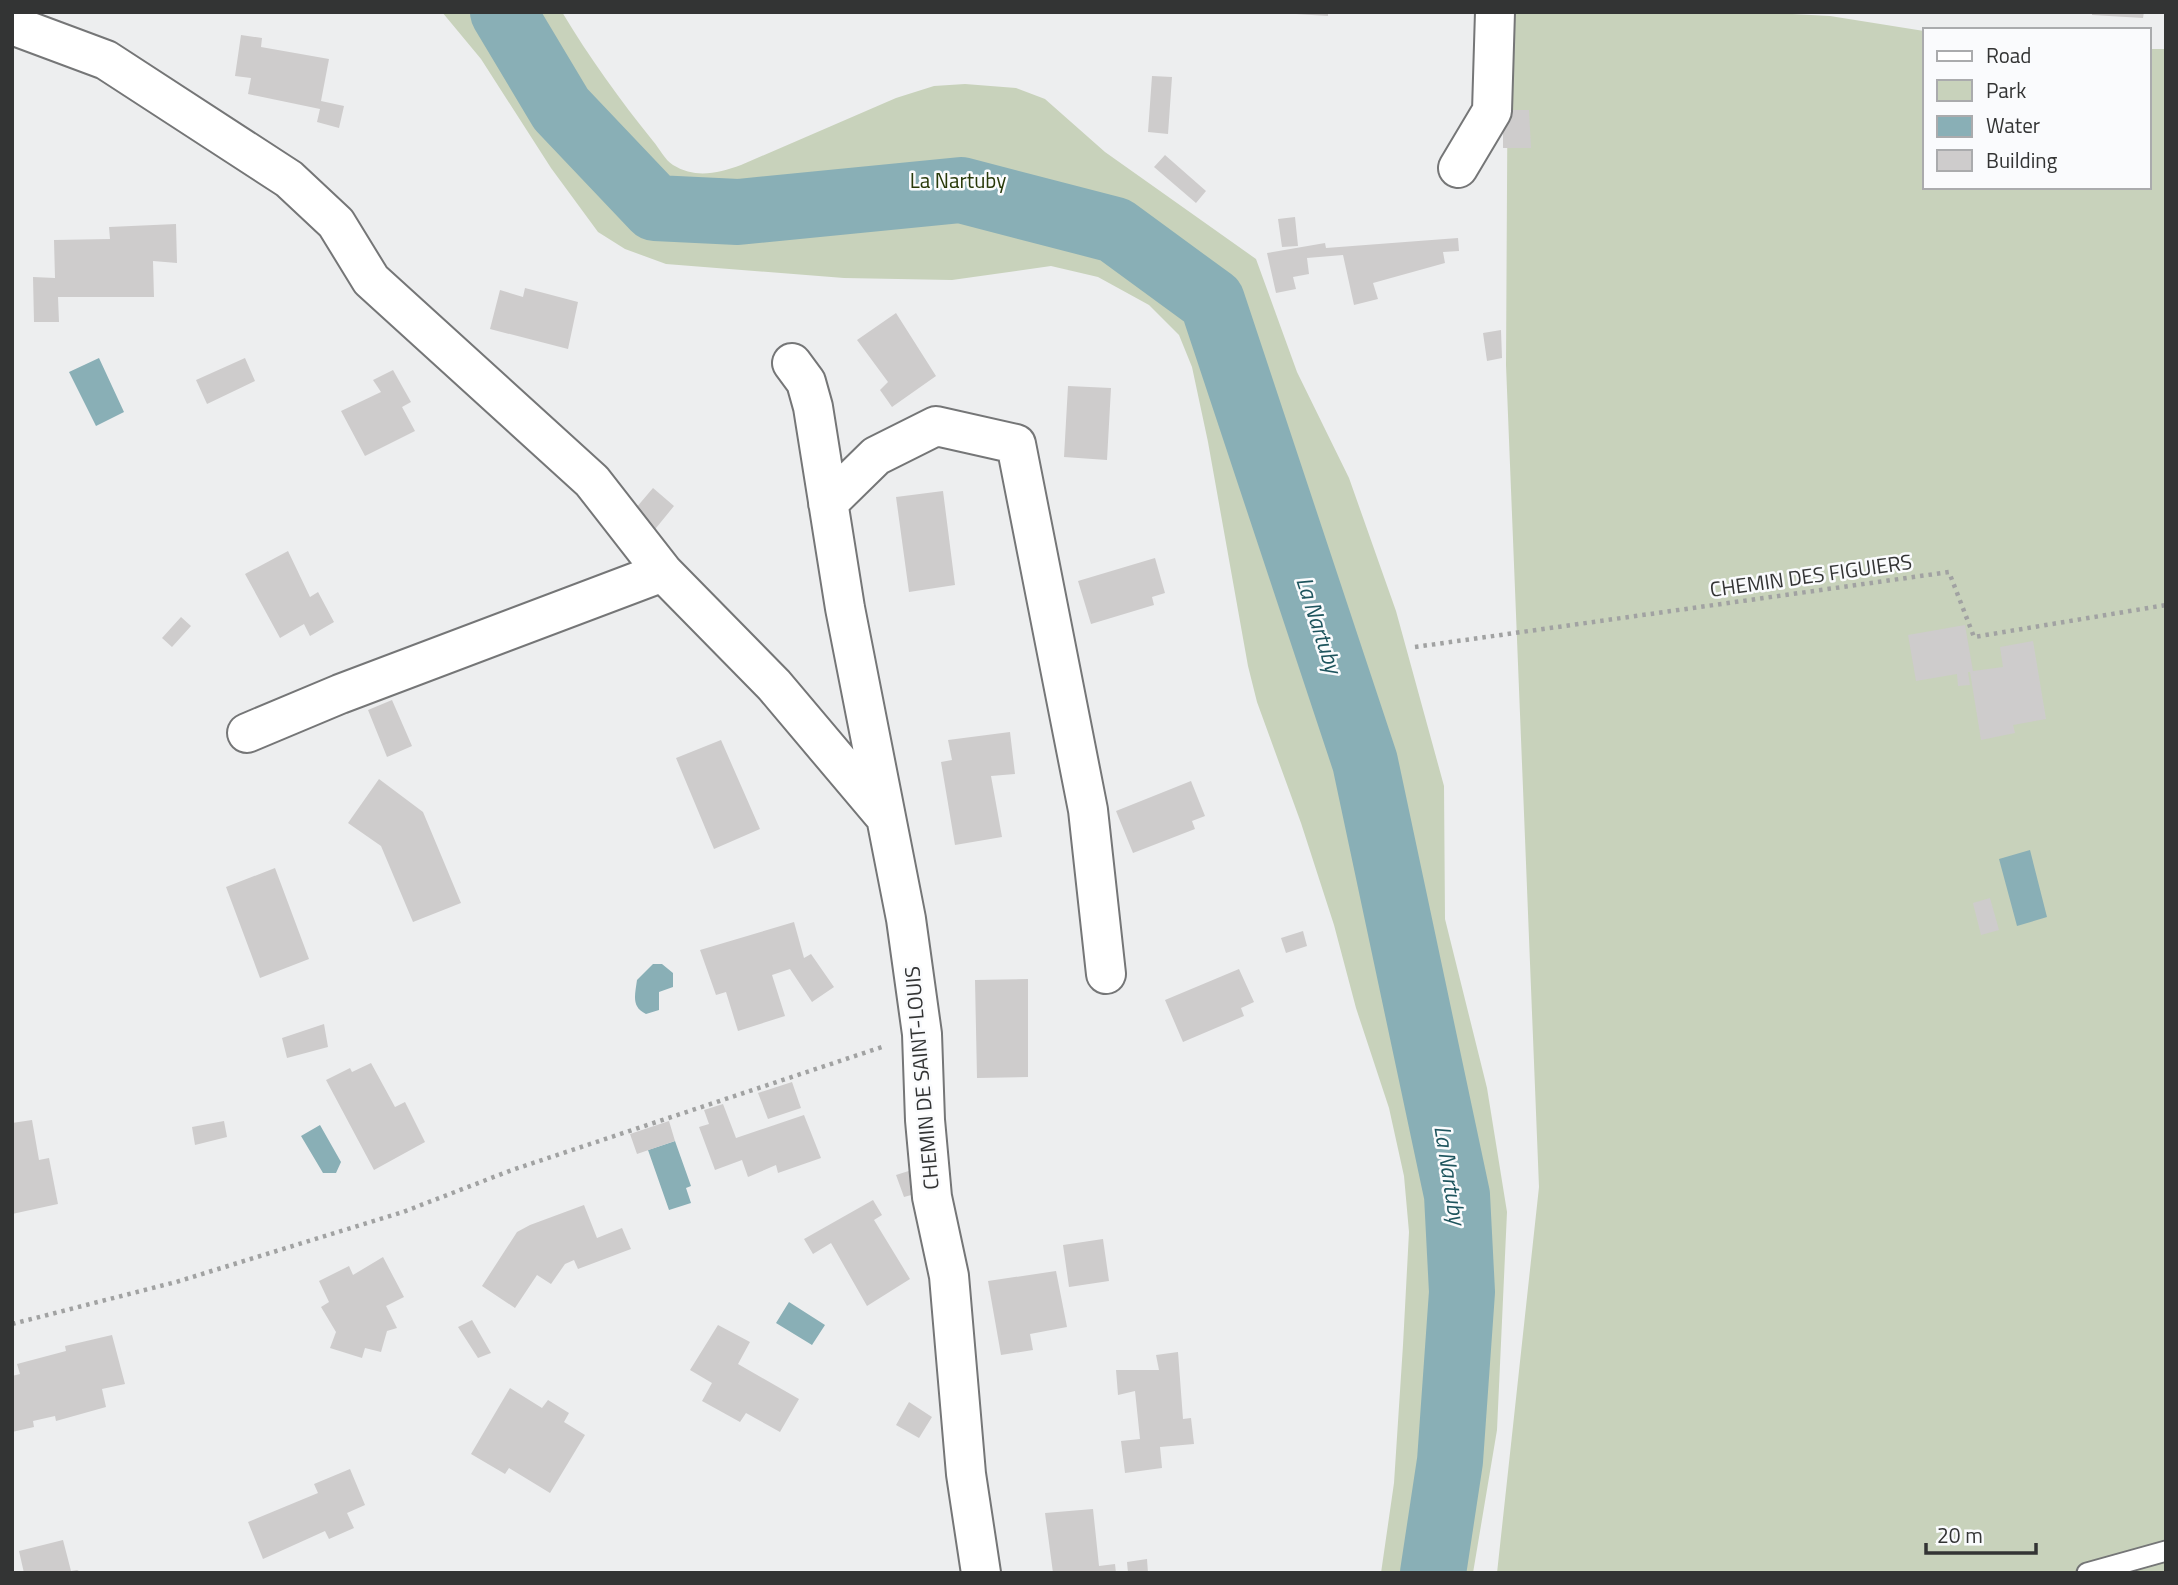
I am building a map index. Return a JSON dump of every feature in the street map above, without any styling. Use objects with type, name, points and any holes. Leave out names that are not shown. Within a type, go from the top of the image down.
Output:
[{"type":"street","points":[[1458,168],[1492,111],[1495,12]]},
{"type":"street","points":[[12,25],[106,60],[289,180],[336,223],[371,280],[592,481],[663,572],[774,685],[886,818]]},
{"type":"street","name":"CHEMIN DE SAINT-LOUIS","points":[[792,363],[806,382],[813,407],[845,608],[906,919],[922,1034],[925,1120],[932,1197],[949,1276],[966,1474],[981,1573]]},
{"type":"street","points":[[828,503],[876,456],[936,426],[1016,444],[1088,810],[1106,974]]},
{"type":"street","points":[[247,733],[340,694],[663,572]]},
{"type":"lane","points":[[2087,1573],[2166,1551]]},
{"type":"path","name":"CHEMIN DES FIGUIERS","points":[[1415,647],[1949,572],[1974,637],[2166,605]]},
{"type":"path","points":[[12,1324],[176,1282],[403,1212],[512,1170],[922,1034]]},
{"type":"green space","name":"La Nartuby","points":[[442,12],[562,12],[605,78],[665,157],[673,165],[690,172],[715,172],[741,165],[896,98],[934,86],[965,84],[1016,88],[1045,99],[1105,152],[1256,259],[1297,372],[1349,478],[1396,611],[1444,786],[1445,919],[1487,1088],[1507,1212],[1497,1430],[1473,1573],[1381,1573],[1394,1483],[1403,1345],[1409,1232],[1404,1176],[1389,1108],[1356,1008],[1334,925],[1257,702],[1248,666],[1208,442],[1192,367],[1179,335],[1149,305],[1098,277],[1051,266],[952,280],[844,278],[666,264],[625,249],[598,232],[551,168],[481,59]]},
{"type":"green space","points":[[1508,12],[1754,12],[1830,16],[1923,31],[1923,189],[2150,189],[2150,49],[2166,49],[2166,1573],[1497,1573],[1539,1187],[1506,365]]},
{"type":"water","points":[[99,358],[124,412],[96,426],[69,372]]},
{"type":"water","points":[[2030,850],[2047,917],[2017,926],[1999,859]]},
{"type":"water","points":[[653,964],[662,964],[673,973],[673,987],[659,992],[659,1010],[646,1014],[636,1004],[635,991],[637,980]]},
{"type":"water","points":[[320,1125],[341,1162],[336,1173],[323,1173],[301,1136]]},
{"type":"water","points":[[675,1141],[691,1186],[686,1188],[691,1203],[669,1210],[648,1150]]},
{"type":"water","points":[[789,1302],[825,1325],[812,1345],[776,1323]]},
{"type":"building","points":[[1328,12],[1328,16],[1296,14]]},
{"type":"building","points":[[2092,12],[2144,12],[2143,18],[2092,15]]},
{"type":"building","points":[[241,35],[262,38],[261,47],[329,59],[321,101],[344,106],[339,128],[317,122],[320,109],[248,94],[251,78],[235,76]]},
{"type":"building","points":[[1152,76],[1172,77],[1168,134],[1148,132]]},
{"type":"building","points":[[1507,110],[1529,110],[1531,148],[1503,148],[1503,126],[1508,126]]},
{"type":"building","points":[[1165,155],[1206,191],[1196,203],[1154,167]]},
{"type":"building","points":[[1295,217],[1298,246],[1282,247],[1278,219]]},
{"type":"building","points":[[176,224],[177,263],[153,261],[154,297],[58,297],[59,322],[34,322],[33,277],[55,278],[54,240],[110,239],[109,227]]},
{"type":"building","points":[[1458,238],[1459,251],[1443,252],[1445,263],[1373,283],[1378,299],[1354,305],[1343,255],[1307,258],[1309,274],[1293,277],[1296,289],[1276,293],[1267,253],[1325,243],[1326,248]]},
{"type":"building","points":[[525,288],[578,302],[568,349],[490,329],[500,290],[523,297]]},
{"type":"building","points":[[896,313],[936,376],[892,407],[880,390],[888,382],[857,340]]},
{"type":"building","points":[[1501,330],[1502,358],[1487,361],[1483,333]]},
{"type":"building","points":[[245,358],[255,381],[207,404],[196,380]]},
{"type":"building","points":[[393,370],[411,402],[402,407],[415,431],[365,456],[341,411],[381,392],[373,380]]},
{"type":"building","points":[[1068,386],[1111,388],[1107,460],[1064,457]]},
{"type":"building","points":[[653,488],[674,506],[652,533],[630,515]]},
{"type":"building","points":[[943,491],[955,585],[909,592],[896,497]]},
{"type":"building","points":[[288,551],[310,597],[318,592],[334,622],[310,636],[304,624],[280,638],[245,574]]},
{"type":"building","points":[[1155,558],[1165,593],[1152,597],[1154,605],[1091,624],[1078,581]]},
{"type":"building","points":[[181,617],[191,626],[172,647],[162,638]]},
{"type":"building","points":[[1965,625],[1973,671],[2003,667],[2000,647],[2033,641],[2046,719],[2013,725],[2015,733],[1981,740],[1970,672],[1970,685],[1958,686],[1957,674],[1916,681],[1908,635]]},
{"type":"building","points":[[392,700],[412,746],[387,757],[368,710]]},
{"type":"building","points":[[1010,732],[1015,774],[991,776],[1002,837],[955,845],[941,762],[952,760],[948,740]]},
{"type":"building","points":[[721,740],[760,829],[714,849],[676,758]]},
{"type":"building","points":[[379,779],[423,812],[461,903],[413,922],[381,846],[348,823]]},
{"type":"building","points":[[1191,781],[1205,816],[1192,821],[1195,829],[1133,853],[1116,811]]},
{"type":"building","points":[[275,868],[309,959],[260,978],[226,887]]},
{"type":"building","points":[[1990,898],[1999,930],[1981,935],[1973,903]]},
{"type":"building","points":[[794,922],[804,958],[811,954],[834,987],[812,1002],[790,969],[772,975],[785,1016],[738,1031],[726,992],[716,995],[700,950]]},
{"type":"building","points":[[1303,931],[1307,946],[1286,953],[1281,938]]},
{"type":"building","points":[[1239,969],[1254,1002],[1241,1008],[1244,1016],[1183,1042],[1165,1000]]},
{"type":"building","points":[[1028,979],[1028,1077],[977,1078],[975,980]]},
{"type":"building","points":[[324,1024],[328,1047],[287,1058],[282,1038]]},
{"type":"building","points":[[371,1063],[395,1107],[405,1102],[425,1142],[374,1170],[326,1080],[350,1068],[352,1072]]},
{"type":"building","points":[[792,1082],[801,1108],[768,1119],[758,1093]]},
{"type":"building","points":[[723,1104],[736,1138],[804,1115],[821,1158],[778,1173],[776,1165],[748,1177],[742,1160],[715,1170],[699,1127],[709,1124],[704,1110]]},
{"type":"building","points":[[32,1120],[39,1160],[49,1158],[58,1204],[12,1214],[12,1123]]},
{"type":"building","points":[[224,1121],[227,1137],[195,1145],[192,1127]]},
{"type":"building","points":[[669,1121],[675,1141],[637,1154],[630,1134]]},
{"type":"building","points":[[915,1169],[922,1192],[904,1197],[896,1175]]},
{"type":"building","points":[[873,1200],[882,1215],[874,1220],[910,1279],[867,1306],[831,1243],[813,1254],[804,1239]]},
{"type":"building","points":[[584,1205],[597,1238],[622,1228],[631,1249],[578,1269],[574,1260],[565,1264],[551,1284],[537,1275],[515,1308],[482,1286],[517,1232]]},
{"type":"building","points":[[1103,1239],[1109,1281],[1069,1287],[1063,1245]]},
{"type":"building","points":[[383,1257],[404,1297],[386,1306],[397,1328],[387,1331],[381,1352],[365,1348],[362,1358],[330,1348],[336,1332],[321,1307],[329,1302],[319,1281],[349,1266],[353,1275]]},
{"type":"building","points":[[1056,1271],[1067,1327],[1030,1334],[1033,1350],[1001,1355],[988,1281]]},
{"type":"building","points":[[472,1320],[491,1353],[478,1358],[458,1327]]},
{"type":"building","points":[[718,1325],[750,1342],[738,1364],[799,1399],[780,1432],[746,1413],[740,1422],[702,1401],[712,1383],[690,1370]]},
{"type":"building","points":[[112,1335],[125,1384],[102,1389],[106,1407],[56,1421],[55,1416],[33,1421],[34,1427],[12,1432],[12,1376],[20,1374],[17,1364],[66,1351],[65,1346]]},
{"type":"building","points":[[1178,1352],[1183,1419],[1191,1418],[1194,1444],[1160,1447],[1162,1468],[1125,1473],[1121,1441],[1140,1439],[1135,1391],[1118,1395],[1116,1370],[1159,1370],[1156,1355]]},
{"type":"building","points":[[510,1388],[542,1408],[548,1400],[569,1413],[564,1422],[585,1435],[550,1493],[509,1468],[505,1474],[471,1454]]},
{"type":"building","points":[[909,1402],[932,1417],[919,1438],[896,1425]]},
{"type":"building","points":[[350,1469],[365,1505],[347,1513],[354,1528],[329,1539],[325,1531],[263,1559],[248,1522],[318,1493],[314,1484]]},
{"type":"building","points":[[1093,1509],[1099,1566],[1115,1564],[1116,1573],[1053,1573],[1045,1513]]},
{"type":"building","points":[[63,1540],[71,1571],[83,1573],[24,1573],[19,1551]]},
{"type":"building","points":[[1147,1559],[1148,1573],[1128,1573],[1127,1562]]},
{"type":"waterway","name":"La Nartuby","points":[[503,12],[561,109],[655,208],[738,212],[961,190],[1115,230],[1212,301],[1365,762],[1457,1195],[1462,1292],[1450,1461],[1433,1573]]}]
